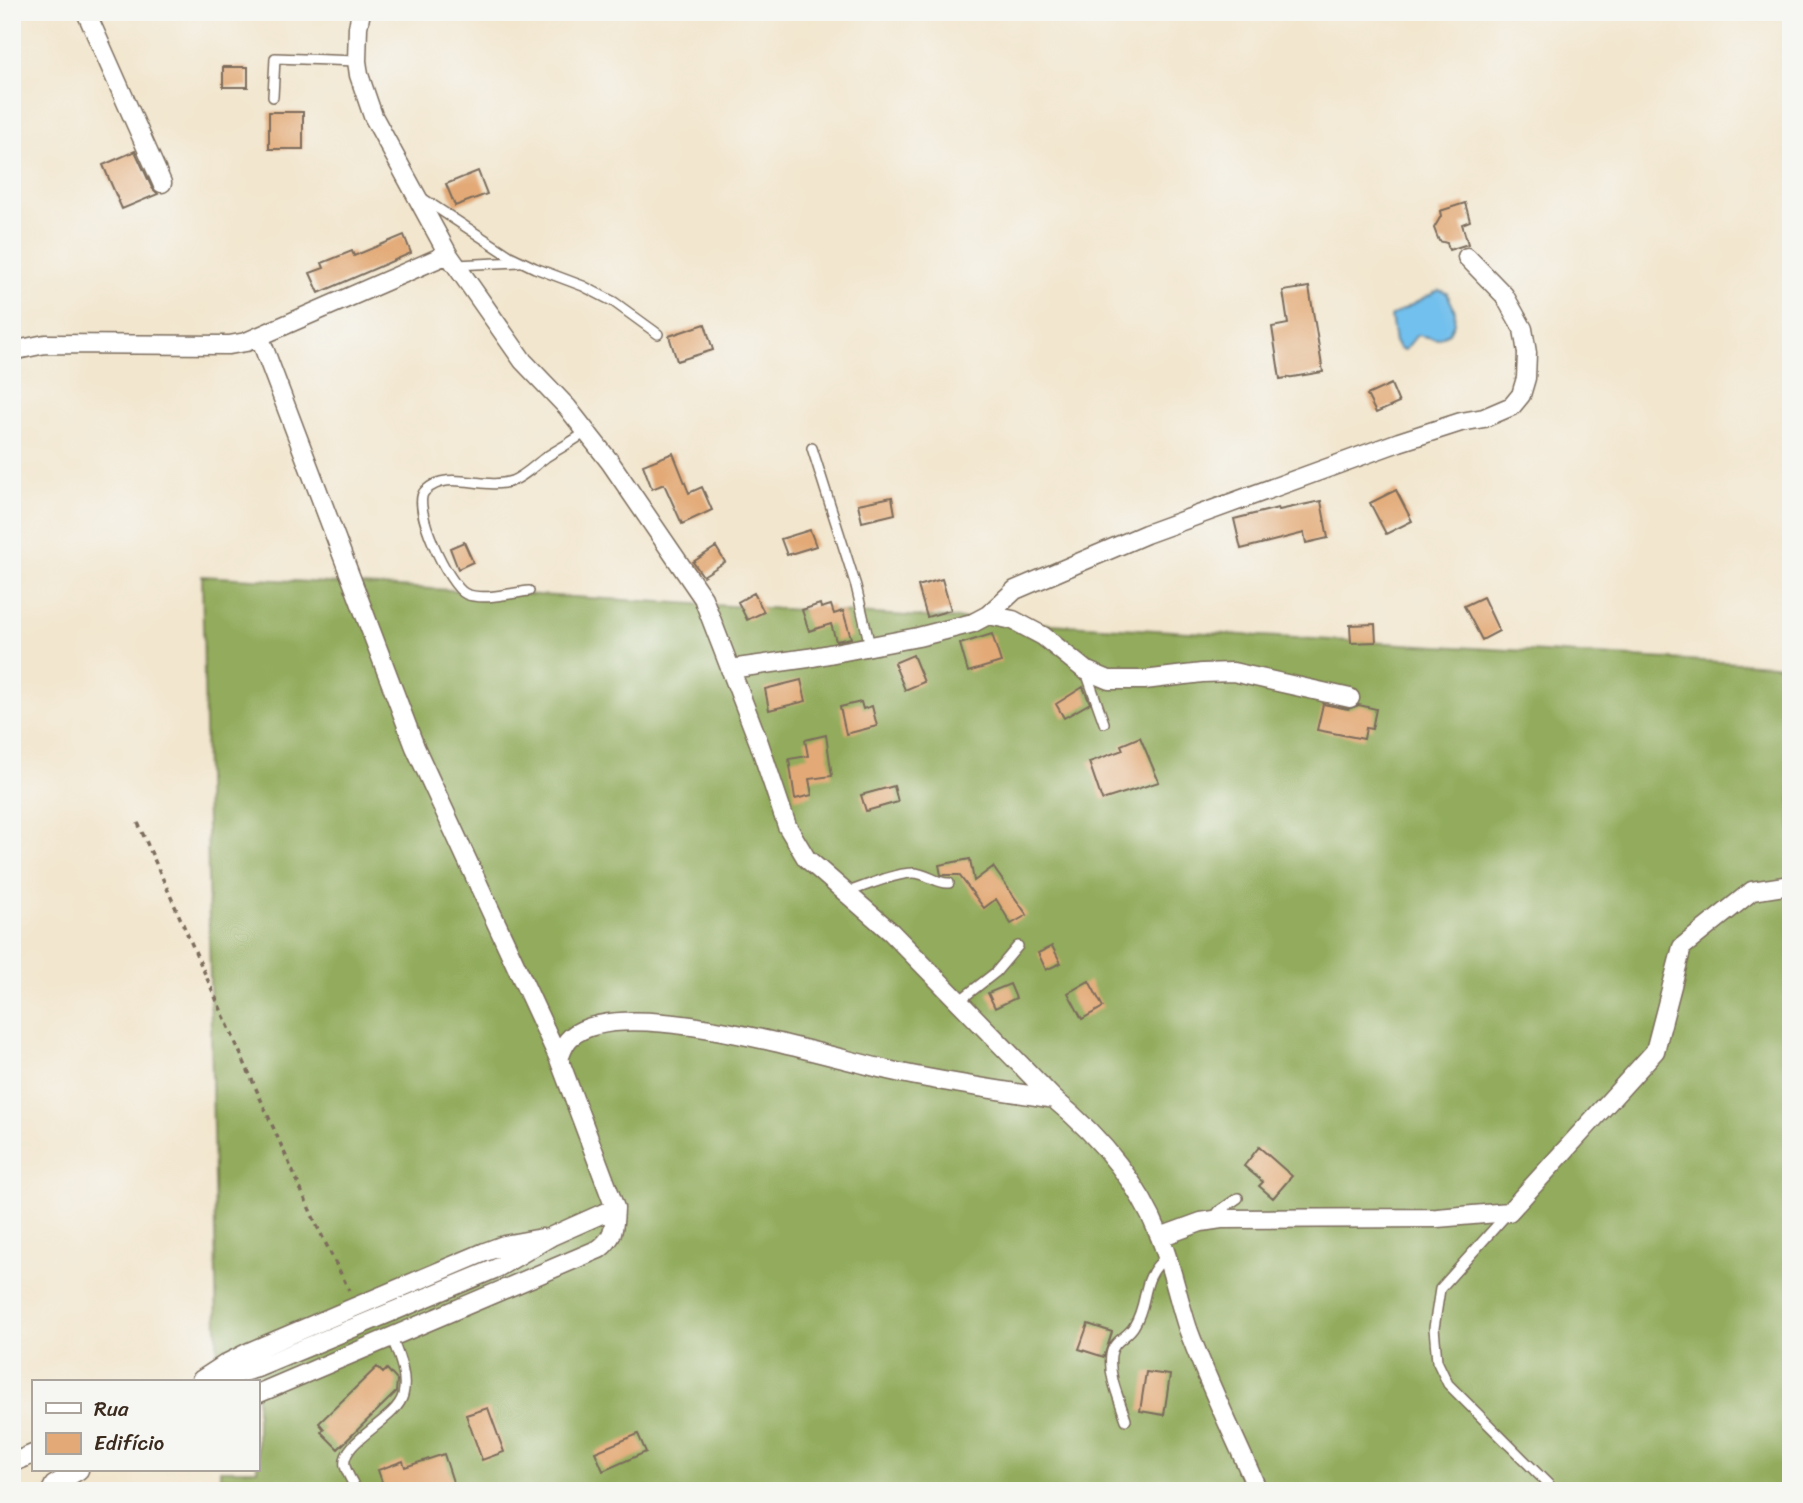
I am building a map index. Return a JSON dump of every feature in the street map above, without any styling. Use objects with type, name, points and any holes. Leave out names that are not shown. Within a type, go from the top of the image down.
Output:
[{"type":"street","points":[[86,12],[162,183]]},
{"type":"street","points":[[361,12],[357,61],[373,116],[452,259],[523,361],[568,407],[587,431],[689,574],[703,598],[759,743],[787,826],[806,858],[891,932],[1055,1099],[1082,1121],[1132,1184],[1160,1237],[1189,1330],[1258,1491]]},
{"type":"street","points":[[730,669],[808,658],[956,628],[988,615],[1015,590],[1146,534],[1399,442],[1461,422],[1484,418],[1512,406],[1521,395],[1526,378],[1524,330],[1504,295],[1467,257]]},
{"type":"street","points":[[12,351],[45,344],[229,345],[260,338],[452,259]]},
{"type":"street","points":[[259,1393],[599,1249],[614,1232],[615,1208],[559,1059],[415,747],[260,338]]},
{"type":"street","points":[[988,615],[1013,620],[1043,636],[1085,670],[1109,680],[1124,682],[1233,672],[1350,698]]},
{"type":"street","points":[[1160,1237],[1201,1222],[1244,1218],[1450,1218],[1509,1212],[1656,1051],[1682,947],[1752,891],[1791,885]]},
{"type":"street","points":[[559,1059],[562,1048],[570,1037],[591,1026],[623,1021],[666,1022],[723,1031],[939,1081],[1055,1099]]},
{"type":"street","points":[[213,1380],[257,1368],[497,1268],[552,1236],[615,1208]]},
{"type":"street","points":[[200,1380],[227,1363],[504,1245],[552,1236]]},
{"type":"street","points":[[12,1463],[32,1454]]},
{"type":"street","points":[[51,1491],[54,1485],[76,1472]]},
{"type":"lane","points":[[273,97],[275,58],[357,61]]},
{"type":"lane","points":[[415,193],[521,261],[606,298],[636,316],[657,334]]},
{"type":"lane","points":[[452,259],[521,261]]},
{"type":"lane","points":[[529,590],[505,594],[465,594],[452,582],[425,522],[421,495],[425,489],[444,480],[494,485],[513,481],[587,431]]},
{"type":"lane","points":[[812,448],[856,586],[870,646]]},
{"type":"lane","points":[[1085,670],[1104,723]]},
{"type":"lane","points":[[845,893],[913,873],[949,883]]},
{"type":"lane","points":[[959,1001],[996,972],[1018,946]]},
{"type":"lane","points":[[1212,1221],[1220,1210],[1238,1198]]},
{"type":"lane","points":[[1509,1212],[1440,1289],[1434,1328],[1437,1360],[1448,1384],[1555,1491]]},
{"type":"lane","points":[[1126,1420],[1111,1364],[1111,1354],[1118,1341],[1132,1330],[1151,1272],[1166,1257]]},
{"type":"lane","points":[[357,1491],[345,1466],[348,1451],[396,1409],[404,1392],[401,1366],[391,1336]]},
{"type":"path","points":[[138,823],[317,1226],[356,1306]]},
{"type":"green space","points":[[202,576],[1791,666],[1791,1491],[220,1491],[220,1472],[259,1472],[259,1380],[218,1380]]},
{"type":"water","points":[[1439,290],[1447,293],[1455,311],[1454,323],[1449,333],[1437,339],[1417,335],[1405,350],[1400,349],[1395,342],[1391,316]]},
{"type":"building","points":[[223,67],[248,67],[248,87],[223,87]]},
{"type":"building","points":[[269,112],[303,112],[303,149],[269,149]]},
{"type":"building","points":[[135,151],[152,188],[158,194],[122,209],[103,165]]},
{"type":"building","points":[[478,171],[487,194],[455,206],[446,184]]},
{"type":"building","points":[[1465,203],[1470,221],[1462,224],[1468,244],[1449,250],[1447,243],[1439,241],[1434,228],[1441,216],[1440,211]]},
{"type":"building","points":[[404,235],[411,253],[319,293],[310,273],[324,268],[322,263],[352,251],[354,256]]},
{"type":"building","points":[[1309,287],[1323,372],[1280,379],[1272,327],[1288,324],[1283,291]]},
{"type":"building","points":[[705,324],[713,350],[677,361],[669,336]]},
{"type":"building","points":[[1391,384],[1399,403],[1376,413],[1367,395]]},
{"type":"building","points":[[673,453],[689,493],[702,487],[712,510],[682,524],[664,484],[652,489],[643,465]]},
{"type":"building","points":[[1396,490],[1412,521],[1386,534],[1370,503]]},
{"type":"building","points":[[892,497],[895,514],[862,522],[858,504]]},
{"type":"building","points":[[1321,501],[1328,538],[1306,543],[1304,533],[1241,549],[1234,519]]},
{"type":"building","points":[[810,530],[816,546],[787,555],[781,539]]},
{"type":"building","points":[[464,542],[473,562],[458,569],[450,548]]},
{"type":"building","points":[[716,547],[725,562],[703,576],[693,562]]},
{"type":"building","points":[[942,579],[951,610],[927,617],[918,586]]},
{"type":"building","points":[[754,593],[764,612],[747,620],[738,602]]},
{"type":"building","points":[[1483,597],[1499,631],[1482,640],[1464,606]]},
{"type":"building","points":[[820,604],[821,608],[831,605],[834,614],[843,611],[851,638],[836,641],[831,624],[809,631],[802,610]]},
{"type":"building","points":[[1375,624],[1376,642],[1351,643],[1350,625]]},
{"type":"building","points":[[992,634],[1001,662],[968,672],[960,644]]},
{"type":"building","points":[[913,655],[924,682],[905,690],[894,663]]},
{"type":"building","points":[[801,680],[806,701],[769,710],[765,689]]},
{"type":"building","points":[[1083,687],[1090,703],[1064,718],[1056,704]]},
{"type":"building","points":[[861,702],[863,709],[872,706],[877,726],[846,734],[840,707]]},
{"type":"building","points":[[1323,704],[1348,709],[1359,705],[1376,709],[1372,729],[1366,728],[1364,739],[1317,730]]},
{"type":"building","points":[[826,735],[832,776],[809,779],[812,795],[795,799],[789,759],[808,756],[805,740]]},
{"type":"building","points":[[1140,737],[1159,782],[1102,800],[1089,762],[1123,750],[1121,745]]},
{"type":"building","points":[[894,786],[898,802],[866,811],[861,795]]},
{"type":"building","points":[[970,859],[974,881],[993,867],[1027,915],[1011,924],[996,899],[984,908],[959,875],[941,875],[939,865]]},
{"type":"building","points":[[1052,946],[1061,963],[1046,970],[1038,953]]},
{"type":"building","points":[[1089,981],[1103,1007],[1082,1019],[1068,993]]},
{"type":"building","points":[[1010,984],[1016,998],[995,1008],[988,993]]},
{"type":"building","points":[[1259,1147],[1292,1176],[1273,1198],[1259,1186],[1263,1182],[1244,1166]]},
{"type":"building","points":[[1088,1324],[1112,1332],[1104,1357],[1079,1349]]},
{"type":"building","points":[[377,1367],[383,1373],[387,1369],[397,1380],[396,1392],[338,1449],[321,1432],[324,1429],[319,1423]]},
{"type":"building","points":[[1146,1372],[1170,1375],[1164,1415],[1140,1411]]},
{"type":"building","points":[[488,1408],[504,1452],[482,1460],[466,1415]]},
{"type":"building","points":[[638,1434],[646,1452],[603,1471],[595,1452]]},
{"type":"building","points":[[444,1454],[454,1485],[436,1491],[385,1491],[378,1470],[403,1461],[405,1467]]}]
